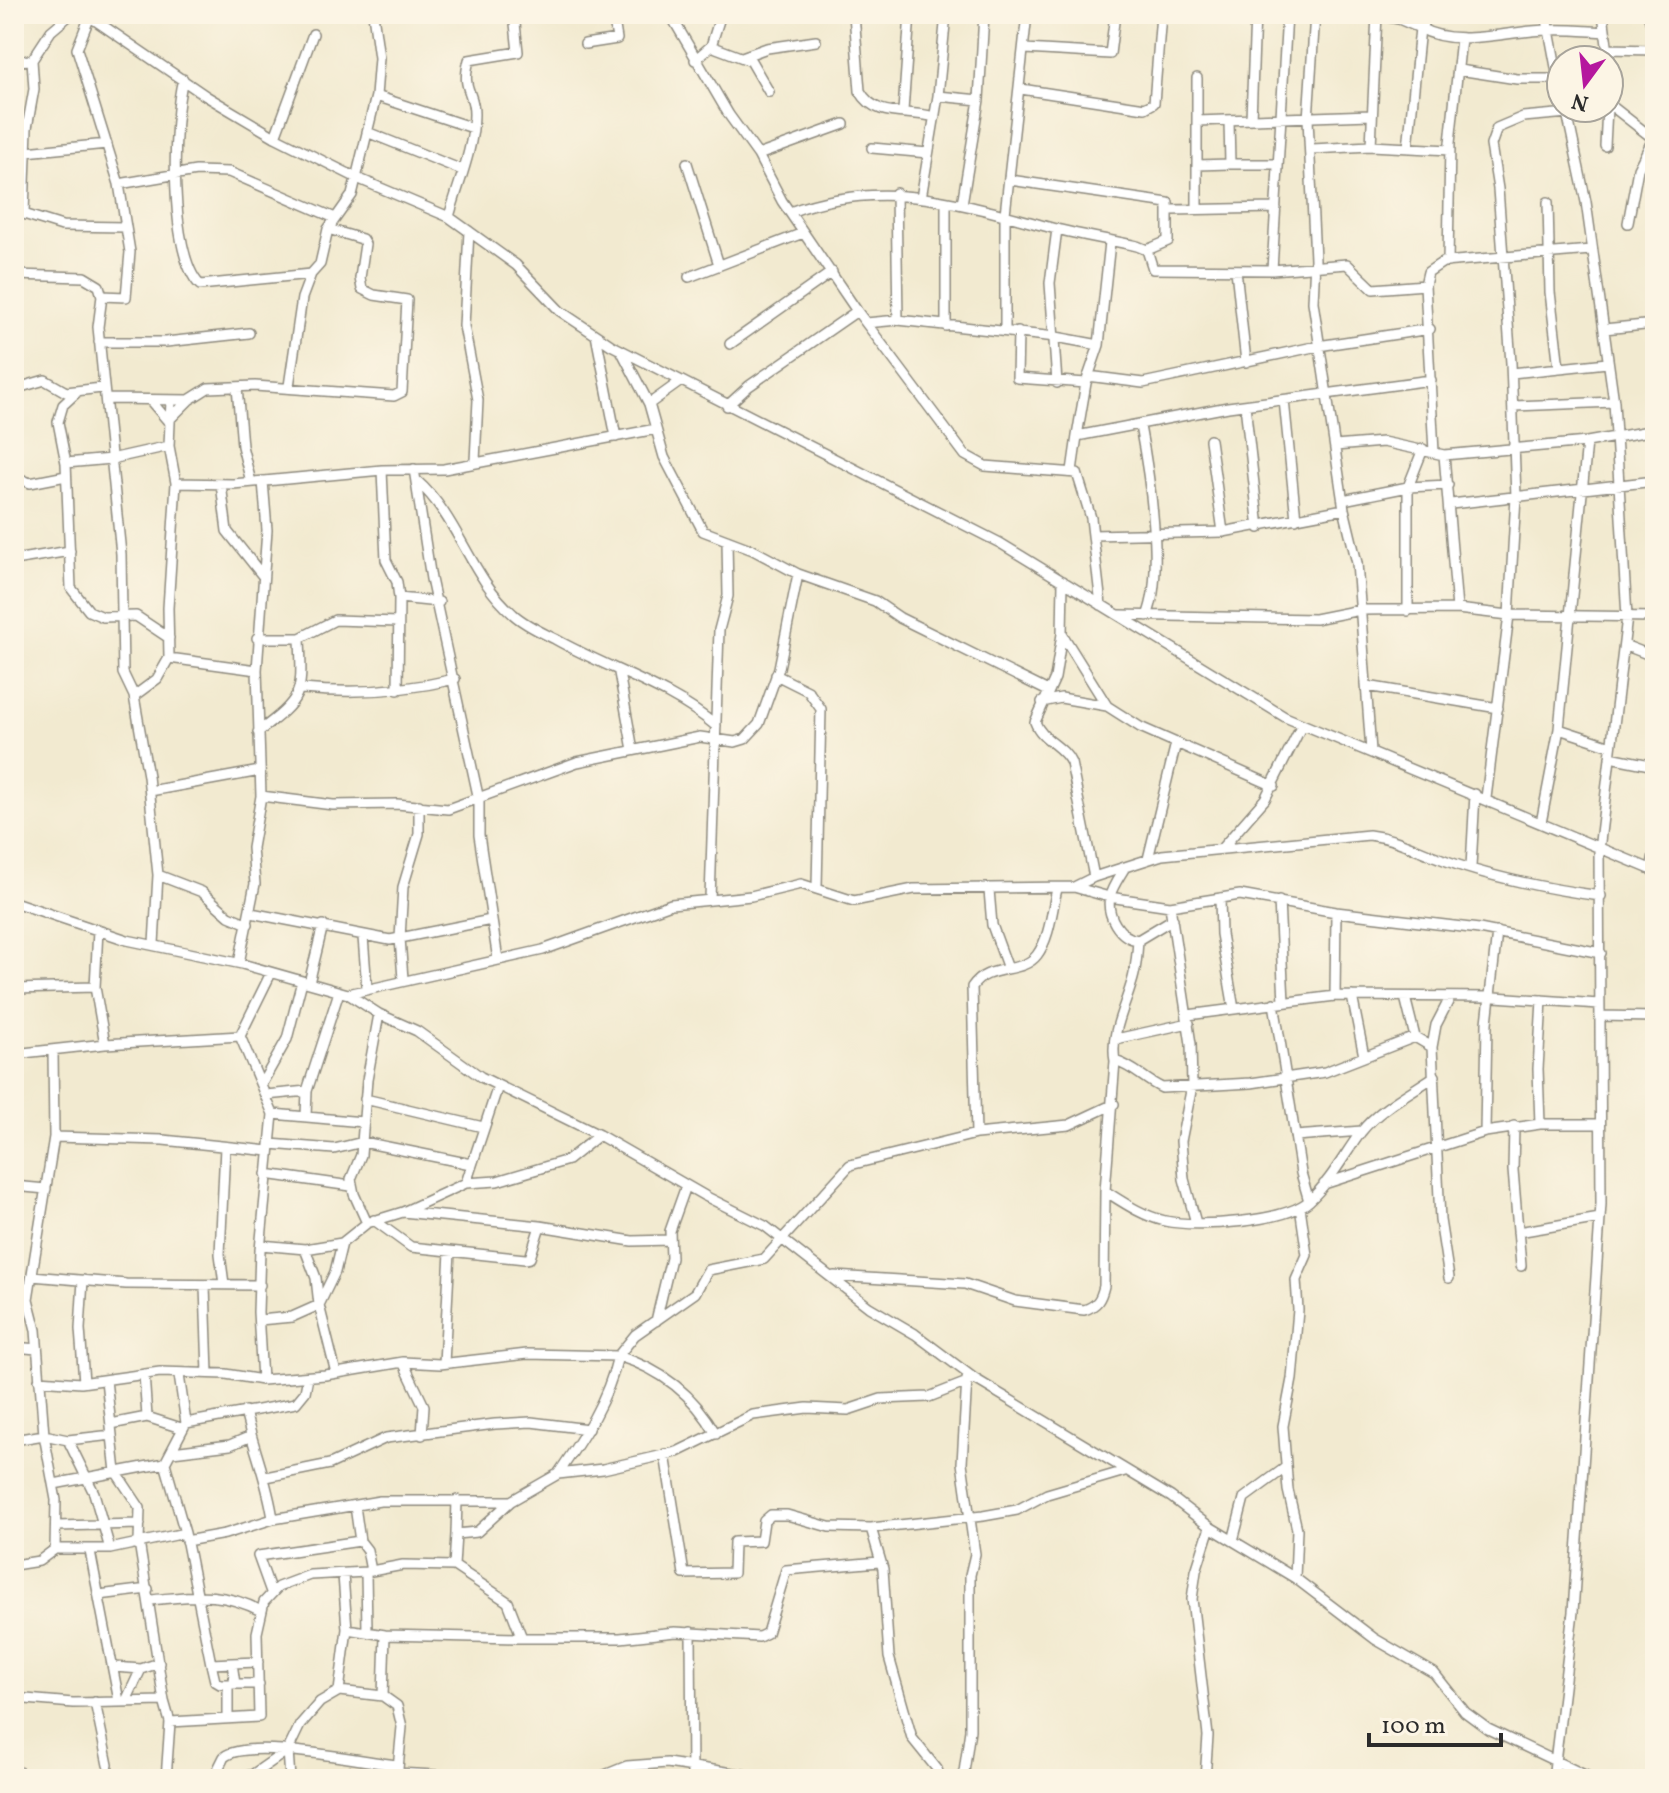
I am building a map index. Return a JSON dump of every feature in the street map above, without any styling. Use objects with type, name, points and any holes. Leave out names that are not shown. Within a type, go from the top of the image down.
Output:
[{"type":"street","points":[[71,14],[51,31],[32,60],[34,89],[19,212],[62,226],[126,227]]},
{"type":"street","points":[[289,386],[302,298],[311,274],[320,264],[328,229],[352,195],[376,96],[379,58],[373,14]]},
{"type":"street","points":[[449,217],[473,128],[474,110],[464,80],[469,60],[518,52],[514,14]]},
{"type":"street","points":[[585,44],[617,39],[613,14]]},
{"type":"street","points":[[670,14],[695,60],[758,155],[803,233],[965,455],[975,463],[1077,473],[1088,499],[1101,605]]},
{"type":"street","points":[[695,60],[711,46],[721,14]]},
{"type":"street","points":[[854,14],[860,91],[874,108],[886,113],[903,111],[935,117]]},
{"type":"street","points":[[903,111],[910,14]]},
{"type":"street","points":[[921,198],[938,96],[946,14]]},
{"type":"street","points":[[962,204],[979,100],[984,14]]},
{"type":"street","points":[[1005,331],[1005,214],[1027,15],[1013,14]]},
{"type":"street","points":[[1025,49],[1110,54],[1115,14]]},
{"type":"street","points":[[1021,89],[1145,108],[1154,103],[1161,14]]},
{"type":"street","points":[[1251,119],[1255,14]]},
{"type":"street","points":[[1272,270],[1287,14]]},
{"type":"street","points":[[1315,14],[1308,119],[1312,149],[1313,302],[1318,346],[1330,396],[1344,504],[1357,563],[1371,751]]},
{"type":"street","points":[[1371,146],[1376,14],[1399,19],[1433,36],[1461,38],[1548,29],[1605,32]]},
{"type":"street","points":[[1408,148],[1420,28],[1428,16],[1440,14]]},
{"type":"street","points":[[1546,14],[1551,44]]},
{"type":"street","points":[[1603,14],[1606,44]]},
{"type":"street","points":[[1625,55],[1654,52],[1655,34],[1648,14]]},
{"type":"street","points":[[102,296],[126,297],[130,252],[119,184],[77,49],[88,15],[275,137],[357,178],[449,217],[516,265],[560,311],[621,350],[1000,543],[1302,725],[1480,796],[1653,871],[1655,850]]},
{"type":"street","points":[[275,137],[313,34]]},
{"type":"street","points":[[1448,262],[1450,150],[1461,38]]},
{"type":"street","points":[[742,57],[767,48],[816,41]]},
{"type":"street","points":[[711,46],[742,57],[758,68],[769,92]]},
{"type":"street","points":[[14,61],[32,60]]},
{"type":"street","points":[[1459,70],[1517,79],[1545,78]]},
{"type":"street","points":[[1197,78],[1197,209]]},
{"type":"street","points":[[183,79],[176,118],[176,174],[182,245],[189,274],[200,285],[311,274]]},
{"type":"street","points":[[376,96],[473,128]]},
{"type":"street","points":[[938,96],[979,100]]},
{"type":"street","points":[[1471,867],[1480,796],[1498,708],[1509,615],[1516,497],[1512,373],[1492,137],[1497,128],[1523,117],[1545,114]]},
{"type":"street","points":[[1197,121],[1371,115]]},
{"type":"street","points":[[1625,119],[1654,140]]},
{"type":"street","points":[[1229,121],[1230,164]]},
{"type":"street","points":[[758,155],[844,124]]},
{"type":"street","points":[[1553,1779],[1573,1603],[1600,1218],[1599,850],[1627,617],[1614,402],[1584,193],[1570,124]]},
{"type":"street","points":[[1605,146],[1607,124]]},
{"type":"street","points":[[1628,223],[1638,169],[1654,140],[1655,126]]},
{"type":"street","points":[[367,132],[462,170]]},
{"type":"street","points":[[26,152],[107,144]]},
{"type":"street","points":[[1312,149],[1371,146],[1450,150]]},
{"type":"street","points":[[872,148],[928,153]]},
{"type":"street","points":[[687,163],[719,265]]},
{"type":"street","points":[[1197,165],[1278,164]]},
{"type":"street","points":[[119,184],[176,174],[229,172],[335,218]]},
{"type":"street","points":[[790,212],[847,196],[896,193],[962,204],[1147,250],[1168,241],[1171,210],[1168,203],[1154,198],[1010,180]]},
{"type":"street","points":[[896,193],[898,320]]},
{"type":"street","points":[[946,202],[946,326]]},
{"type":"street","points":[[1548,202],[1552,309],[1559,368]]},
{"type":"street","points":[[1171,210],[1276,208]]},
{"type":"street","points":[[168,421],[189,400],[208,388],[289,386],[394,396],[402,392],[407,300],[374,295],[362,289],[360,278],[365,244],[362,239],[328,229]]},
{"type":"street","points":[[1057,229],[1050,283],[1057,383]]},
{"type":"street","points":[[469,231],[464,326],[478,400],[475,461]]},
{"type":"street","points":[[689,277],[803,233]]},
{"type":"street","points":[[1072,471],[1087,380],[1099,345],[1110,242]]},
{"type":"street","points":[[1147,250],[1153,269],[1272,270],[1352,265],[1365,285],[1373,289],[1425,285]]},
{"type":"street","points":[[1457,609],[1451,504],[1439,454],[1425,285],[1432,268],[1448,262],[1591,250]]},
{"type":"street","points":[[1236,270],[1246,362]]},
{"type":"street","points":[[730,344],[832,272]]},
{"type":"street","points":[[14,275],[84,277],[99,286],[102,296],[99,342],[102,388],[107,399],[124,616],[123,673],[134,696],[150,791],[158,875],[154,944]]},
{"type":"street","points":[[727,406],[749,386],[857,311]]},
{"type":"street","points":[[866,323],[898,320],[1018,332],[1099,345]]},
{"type":"street","points":[[1604,329],[1655,324]]},
{"type":"street","points":[[1018,332],[1017,378],[1057,383],[1087,380],[1143,383],[1318,346],[1430,329]]},
{"type":"street","points":[[99,342],[166,342],[249,333]]},
{"type":"street","points":[[596,335],[616,437]]},
{"type":"street","points":[[621,350],[649,404],[664,457],[696,523],[703,531],[798,574],[875,601],[900,618],[1048,691]]},
{"type":"street","points":[[1512,373],[1607,363]]},
{"type":"street","points":[[14,389],[45,380],[59,389],[76,393],[102,388]]},
{"type":"street","points":[[1077,436],[1245,405],[1330,396],[1431,380]]},
{"type":"street","points":[[649,404],[681,381]]},
{"type":"street","points":[[237,387],[242,446],[251,482]]},
{"type":"street","points":[[76,393],[59,415],[66,463],[71,588],[76,600],[89,611],[103,617],[145,619],[169,638]]},
{"type":"street","points":[[107,399],[189,400]]},
{"type":"street","points":[[150,400],[168,421]]},
{"type":"street","points":[[134,696],[157,679],[169,658],[176,483],[169,446],[171,400]]},
{"type":"street","points":[[1284,400],[1296,519]]},
{"type":"street","points":[[1513,406],[1614,402]]},
{"type":"street","points":[[1245,405],[1259,528]]},
{"type":"street","points":[[1140,426],[1150,480],[1154,587],[1147,616]]},
{"type":"street","points":[[176,483],[221,484],[382,470],[444,469],[656,429]]},
{"type":"street","points":[[1335,446],[1383,442],[1439,454],[1587,442],[1655,430]]},
{"type":"street","points":[[1210,440],[1223,532]]},
{"type":"street","points":[[1541,823],[1559,729],[1587,442]]},
{"type":"street","points":[[66,463],[111,459],[169,446]]},
{"type":"street","points":[[1408,611],[1408,487],[1423,449]]},
{"type":"street","points":[[1451,504],[1654,481],[1655,456]]},
{"type":"street","points":[[414,469],[431,579],[439,602],[479,800],[479,835],[498,960]]},
{"type":"street","points":[[382,470],[386,560],[397,582],[399,598],[398,690]]},
{"type":"street","points":[[14,476],[30,483],[66,476]]},
{"type":"street","points":[[239,963],[255,884],[252,848],[261,796],[257,638],[267,530],[263,481]]},
{"type":"street","points":[[417,481],[445,513],[481,578],[513,614],[619,673],[680,700],[716,726]]},
{"type":"street","points":[[221,484],[227,531],[262,575]]},
{"type":"street","points":[[1093,535],[1152,536],[1259,528],[1408,487],[1448,485]]},
{"type":"street","points":[[710,899],[719,630],[728,596],[727,540]]},
{"type":"street","points":[[14,560],[70,551]]},
{"type":"street","points":[[261,796],[333,805],[419,805],[448,809],[577,762],[700,737],[735,742],[752,734],[776,675],[798,574]]},
{"type":"street","points":[[1063,581],[1062,634],[1055,678],[1035,722],[1047,738],[1066,752],[1071,763],[1094,877]]},
{"type":"street","points":[[399,598],[439,602]]},
{"type":"street","points":[[1119,615],[1315,619],[1360,610],[1457,609],[1509,615],[1655,617]]},
{"type":"street","points":[[257,638],[300,638],[335,620],[398,622]]},
{"type":"street","points":[[1062,634],[1107,706]]},
{"type":"street","points":[[258,732],[290,707],[302,689],[300,638]]},
{"type":"street","points":[[1624,645],[1655,657]]},
{"type":"street","points":[[169,658],[257,670]]},
{"type":"street","points":[[619,673],[633,750]]},
{"type":"street","points":[[776,675],[808,691],[821,709],[817,887]]},
{"type":"street","points":[[1055,678],[1061,698]]},
{"type":"street","points":[[302,689],[333,692],[398,690],[455,679]]},
{"type":"street","points":[[1367,686],[1498,708]]},
{"type":"street","points":[[1042,702],[1061,698],[1107,706],[1176,743],[1274,786]]},
{"type":"street","points":[[1222,848],[1274,786],[1302,725]]},
{"type":"street","points":[[1559,729],[1611,746]]},
{"type":"street","points":[[1148,859],[1176,743]]},
{"type":"street","points":[[1610,757],[1655,766]]},
{"type":"street","points":[[150,791],[260,771]]},
{"type":"street","points":[[403,979],[400,938],[403,887],[419,834],[419,805]]},
{"type":"street","points":[[344,993],[554,946],[671,904],[751,896],[790,885],[817,887],[854,901],[892,891],[1057,889],[1074,887],[1148,859],[1222,848],[1369,835],[1392,838],[1440,859],[1569,892],[1601,896]]},
{"type":"street","points":[[1125,867],[1109,897],[1112,919],[1130,939],[1138,940],[1173,919]]},
{"type":"street","points":[[158,875],[202,892],[229,916],[248,924]]},
{"type":"street","points":[[1074,887],[1109,897],[1170,906],[1240,895],[1336,912],[1497,932],[1601,953]]},
{"type":"street","points":[[976,1134],[972,987],[985,975],[1007,966],[1030,962],[1039,953],[1057,889]]},
{"type":"street","points":[[989,890],[992,925],[1007,966]]},
{"type":"street","points":[[1220,898],[1221,934],[1234,1009]]},
{"type":"street","points":[[1279,901],[1279,1002],[1304,1204],[1307,1255],[1296,1280],[1298,1310],[1292,1379],[1283,1426],[1285,1468],[1297,1529],[1295,1578]]},
{"type":"street","points":[[14,902],[98,930],[239,963],[344,993],[379,1014],[417,1031],[498,1086],[599,1135],[686,1186],[765,1226],[781,1241],[834,1276],[879,1314],[915,1334],[971,1379],[1171,1497],[1210,1527],[1295,1578],[1375,1639],[1434,1673],[1465,1712],[1488,1729],[1554,1757],[1593,1779]]},
{"type":"street","points":[[1170,906],[1189,1019],[1192,1086],[1181,1141],[1184,1179],[1196,1223]]},
{"type":"street","points":[[1335,996],[1336,912]]},
{"type":"street","points":[[251,913],[323,925],[363,937],[400,938],[491,920]]},
{"type":"street","points":[[261,1085],[287,1039],[323,925]]},
{"type":"street","points":[[98,930],[95,987],[105,1044]]},
{"type":"street","points":[[1485,1132],[1489,997],[1497,932]]},
{"type":"street","points":[[363,937],[367,988]]},
{"type":"street","points":[[834,1276],[965,1284],[1015,1301],[1084,1310],[1098,1302],[1104,1286],[1105,1191],[1114,1104],[1116,1039],[1134,977],[1138,940]]},
{"type":"street","points":[[262,1380],[259,1320],[261,1245],[273,1114],[240,1036],[271,973]]},
{"type":"street","points":[[14,989],[95,987]]},
{"type":"street","points":[[306,1116],[307,1091],[344,993]]},
{"type":"street","points":[[1116,1039],[1234,1009],[1335,996],[1489,997],[1599,1004]]},
{"type":"street","points":[[1352,996],[1364,1056]]},
{"type":"street","points":[[1405,997],[1415,1037],[1432,1047]]},
{"type":"street","points":[[1449,1278],[1440,1220],[1432,1047],[1436,1025],[1450,998]]},
{"type":"street","points":[[1540,1124],[1538,1069],[1542,1000]]},
{"type":"street","points":[[379,1014],[365,1099],[363,1142],[351,1186],[371,1222],[411,1247],[528,1259],[540,1226]]},
{"type":"street","points":[[1600,1016],[1655,1017]]},
{"type":"street","points":[[14,1054],[105,1044],[240,1036]]},
{"type":"street","points":[[1115,1061],[1133,1066],[1150,1083],[1162,1088],[1288,1079],[1325,1072],[1415,1037]]},
{"type":"street","points":[[53,1050],[54,1137],[29,1287],[44,1435],[54,1484],[55,1549]]},
{"type":"street","points":[[1105,1191],[1143,1215],[1196,1223],[1261,1217],[1304,1204],[1324,1184],[1362,1131],[1382,1111],[1435,1076]]},
{"type":"street","points":[[466,1183],[498,1086]]},
{"type":"street","points":[[266,1095],[307,1091]]},
{"type":"street","points":[[365,1099],[483,1127]]},
{"type":"street","points":[[558,1474],[609,1391],[618,1356],[635,1335],[695,1293],[708,1270],[764,1259],[850,1165],[976,1134],[1069,1125],[1114,1104]]},
{"type":"street","points":[[273,1114],[363,1122]]},
{"type":"street","points":[[1324,1184],[1351,1178],[1438,1145],[1485,1132],[1540,1124],[1600,1124]]},
{"type":"street","points":[[1514,1126],[1521,1266]]},
{"type":"street","points":[[1295,1136],[1362,1131]]},
{"type":"street","points":[[261,1245],[305,1249],[342,1243],[371,1222],[403,1212],[466,1183],[497,1181],[568,1160],[599,1135]]},
{"type":"street","points":[[54,1137],[133,1138],[270,1148],[334,1149],[363,1142],[471,1164]]},
{"type":"street","points":[[224,1284],[220,1247],[225,1147]]},
{"type":"street","points":[[266,1174],[351,1186]]},
{"type":"street","points":[[656,1321],[669,1269],[670,1240],[686,1186]]},
{"type":"street","points":[[16,1187],[46,1189]]},
{"type":"street","points":[[403,1212],[540,1226],[632,1241],[670,1240]]},
{"type":"street","points":[[1518,1232],[1600,1218]]},
{"type":"street","points":[[259,1320],[292,1317],[319,1305],[335,1272],[342,1243]]},
{"type":"street","points":[[305,1249],[316,1278],[319,1305],[336,1373]]},
{"type":"street","points":[[444,1363],[450,1252]]},
{"type":"street","points":[[32,1276],[205,1286],[260,1285]]},
{"type":"street","points":[[83,1280],[80,1329],[84,1382]]},
{"type":"street","points":[[205,1286],[208,1373]]},
{"type":"street","points":[[14,1287],[29,1287]]},
{"type":"street","points":[[14,1347],[37,1349]]},
{"type":"street","points":[[39,1380],[84,1382],[144,1374],[208,1373],[262,1380],[308,1377],[403,1362],[444,1363],[527,1354],[618,1356],[646,1364],[681,1389],[705,1415],[716,1434]]},
{"type":"street","points":[[403,1362],[424,1406],[422,1435]]},
{"type":"street","points":[[144,1374],[147,1417]]},
{"type":"street","points":[[54,1484],[165,1463],[183,1425],[179,1375]]},
{"type":"street","points":[[14,1440],[44,1435],[68,1440],[147,1417],[183,1425],[296,1403],[305,1392],[308,1377]]},
{"type":"street","points":[[456,1534],[477,1532],[511,1501],[558,1474],[603,1469],[694,1446],[753,1415],[807,1408],[848,1410],[881,1399],[929,1397],[971,1379]]},
{"type":"street","points":[[963,1779],[970,1730],[970,1575],[975,1554],[962,1463],[971,1379]]},
{"type":"street","points":[[106,1380],[116,1472],[136,1498],[139,1542],[170,1722],[166,1779]]},
{"type":"street","points":[[245,1411],[249,1437],[266,1477],[273,1519]]},
{"type":"street","points":[[266,1477],[330,1464],[359,1452],[374,1441],[531,1422],[588,1429]]},
{"type":"street","points":[[172,1452],[230,1445],[249,1437]]},
{"type":"street","points":[[68,1440],[106,1525],[110,1549]]},
{"type":"street","points":[[665,1454],[684,1574],[733,1573],[734,1542],[761,1541],[764,1521],[771,1515],[787,1515],[829,1527],[871,1528],[1017,1510],[1047,1494],[1125,1471]]},
{"type":"street","points":[[165,1463],[185,1537],[215,1681],[231,1685],[259,1684]]},
{"type":"street","points":[[1233,1541],[1244,1498],[1285,1468]]},
{"type":"street","points":[[14,1565],[39,1561],[55,1549],[90,1551],[139,1542],[225,1534],[273,1519],[403,1499],[511,1501]]},
{"type":"street","points":[[454,1566],[457,1500]]},
{"type":"street","points":[[355,1506],[360,1541],[367,1550],[367,1631]]},
{"type":"street","points":[[57,1526],[140,1524]]},
{"type":"street","points":[[1205,1779],[1208,1736],[1192,1599],[1196,1571],[1210,1527]]},
{"type":"street","points":[[871,1528],[883,1569],[889,1657],[912,1738],[937,1769],[940,1779]]},
{"type":"street","points":[[271,1592],[258,1556],[360,1541]]},
{"type":"street","points":[[90,1551],[123,1701]]},
{"type":"street","points":[[347,1629],[385,1635],[522,1638],[608,1638],[691,1632],[763,1636],[786,1570],[879,1562]]},
{"type":"street","points":[[170,1722],[259,1717],[261,1611],[271,1592],[310,1575],[343,1575],[403,1565],[454,1566],[508,1602],[522,1638]]},
{"type":"street","points":[[339,1691],[347,1629],[343,1575]]},
{"type":"street","points":[[99,1595],[148,1589]]},
{"type":"street","points":[[151,1600],[198,1596],[243,1599],[261,1611]]},
{"type":"street","points":[[691,1632],[692,1774]]},
{"type":"street","points":[[383,1696],[385,1635]]},
{"type":"street","points":[[211,1664],[258,1662]]},
{"type":"street","points":[[114,1667],[141,1669],[159,1663]]},
{"type":"street","points":[[228,1718],[232,1663]]},
{"type":"street","points":[[123,1701],[141,1669]]},
{"type":"street","points":[[232,1779],[252,1775],[288,1750],[300,1725],[320,1702],[339,1691],[383,1696],[397,1706],[400,1713],[397,1772]]},
{"type":"street","points":[[14,1698],[164,1701]]},
{"type":"street","points":[[95,1702],[108,1765]]},
{"type":"street","points":[[288,1750],[290,1779]]},
{"type":"street","points":[[213,1779],[221,1761],[229,1753],[288,1750],[397,1772],[508,1779]]},
{"type":"street","points":[[595,1779],[627,1766],[647,1763],[692,1774],[773,1779]]},
{"type":"street","points":[[14,1769],[30,1779]]}]
